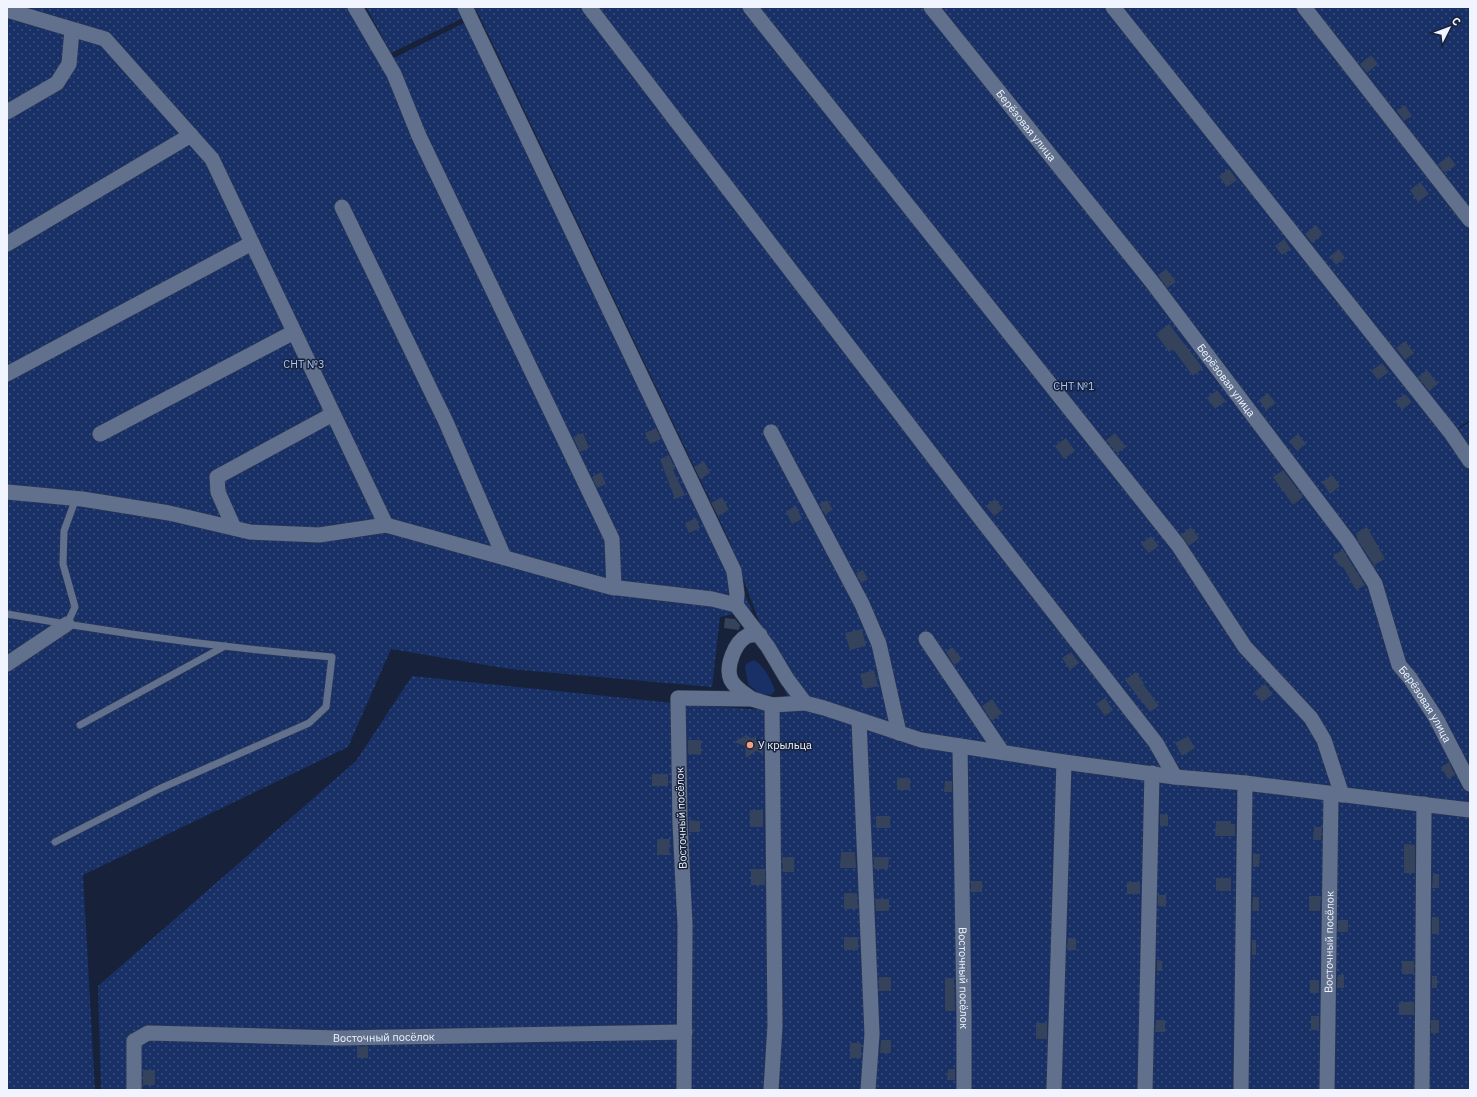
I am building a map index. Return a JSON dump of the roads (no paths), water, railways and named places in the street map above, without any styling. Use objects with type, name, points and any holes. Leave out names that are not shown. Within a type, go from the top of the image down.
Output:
[{"type":"street","points":[[355,7],[394,74],[419,136],[612,539],[614,588]]},
{"type":"street","points":[[465,7],[734,571],[737,594],[736,605]]},
{"type":"street","points":[[589,7],[977,514],[1156,743],[1176,777]]},
{"type":"street","name":"Восточный посёлок","points":[[750,7],[1178,545],[1244,647],[1310,718],[1324,740],[1336,794],[1327,1090]]},
{"type":"street","name":"Берёзовая улица","points":[[931,7],[1152,282],[1348,541],[1375,584],[1400,665],[1436,718],[1470,784]]},
{"type":"street","points":[[1113,7],[1446,427],[1470,461]]},
{"type":"street","points":[[1304,7],[1470,220]]},
{"type":"street","points":[[7,10],[105,39],[212,159],[386,525]]},
{"type":"street","points":[[7,112],[57,83],[68,64],[72,30]]},
{"type":"street","points":[[7,244],[191,135]]},
{"type":"street","points":[[342,207],[446,422],[504,557]]},
{"type":"street","points":[[7,374],[252,243]]},
{"type":"street","points":[[100,434],[294,332]]},
{"type":"street","points":[[234,528],[218,492],[217,477],[333,414]]},
{"type":"street","points":[[771,432],[862,604],[879,644],[899,733]]},
{"type":"street","points":[[7,492],[76,498],[169,513],[250,532],[319,535],[386,525],[614,588],[712,599],[736,605],[760,635],[787,679],[805,703]]},
{"type":"street","points":[[7,664],[67,624]]},
{"type":"street","points":[[752,699],[741,691],[731,679],[729,668],[735,648],[741,640],[749,635],[760,635]]},
{"type":"street","points":[[926,639],[1002,752]]},
{"type":"street","name":"Восточный посёлок","points":[[684,1090],[685,925],[680,822],[678,698],[752,699],[772,705],[805,703],[921,740],[1064,762],[1176,777],[1245,783],[1470,810]]},
{"type":"street","points":[[771,1090],[775,1026],[772,705]]},
{"type":"street","points":[[859,720],[872,1034],[868,1090]]},
{"type":"street","name":"Восточный посёлок","points":[[960,746],[964,1090]]},
{"type":"street","points":[[1054,1090],[1064,762]]},
{"type":"street","points":[[1145,1090],[1152,773]]},
{"type":"street","points":[[1241,1090],[1245,783]]},
{"type":"street","points":[[1422,1090],[1424,804]]},
{"type":"street","name":"Восточный посёлок","points":[[134,1090],[134,1042],[148,1033],[338,1038],[685,1032]]},
{"type":"lane","points":[[67,624],[75,607],[63,564],[64,531],[76,498]]},
{"type":"lane","points":[[7,614],[178,640],[332,657],[326,707],[309,723],[159,789],[55,842]]},
{"type":"lane","points":[[80,725],[226,646]]},
{"type":"place","name":"У крыльца","points":[[750,745]]},
{"type":"park label","name":"СНТ №3","points":[[304,364]]},
{"type":"park label","name":"СНТ №1","points":[[1074,386]]}]
